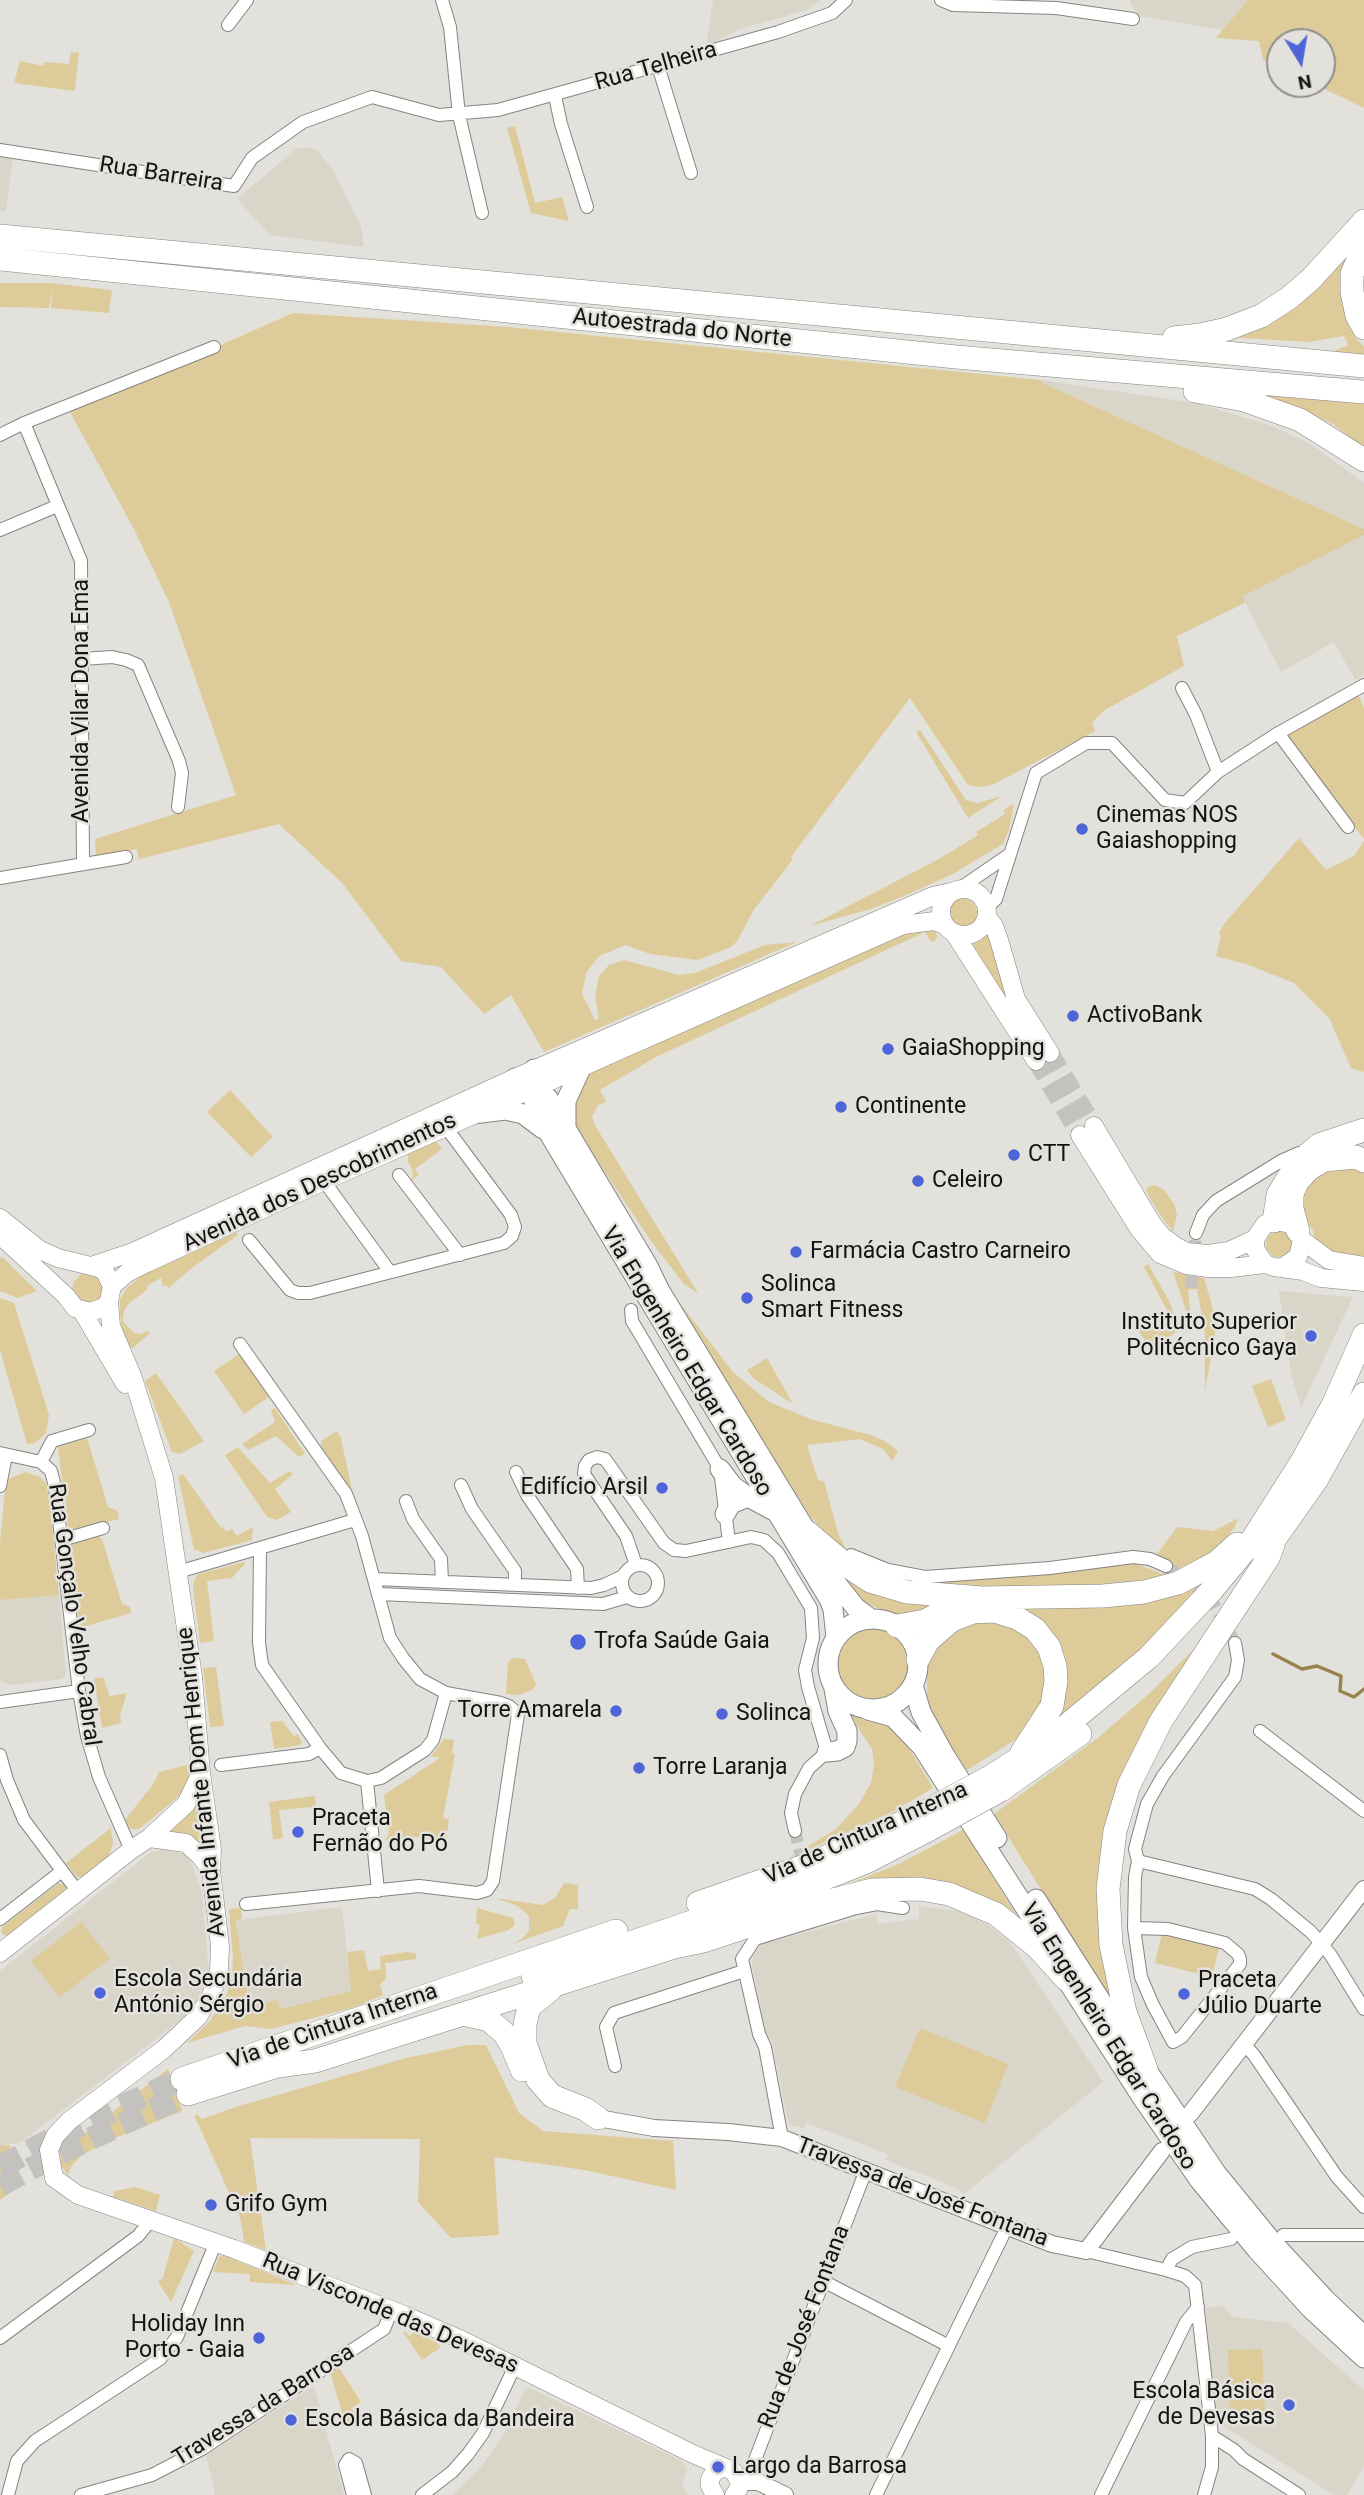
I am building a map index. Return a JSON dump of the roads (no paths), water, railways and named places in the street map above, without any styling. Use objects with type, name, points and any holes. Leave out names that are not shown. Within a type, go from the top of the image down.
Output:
[{"type":"highway","points":[[1122,342],[1200,335],[1227,329],[1261,316],[1289,298],[1311,279],[1364,221]]},
{"type":"highway","name":"Autoestrada do Norte","points":[[0,236],[1364,366]]},
{"type":"highway","points":[[1364,246],[1352,274],[1357,316],[1364,328]]},
{"type":"highway","name":"Autoestrada do Norte","points":[[0,259],[956,357],[1364,392]]},
{"type":"highway","points":[[956,357],[1214,393],[1244,400],[1300,420],[1364,460]]},
{"type":"highway","points":[[1274,1221],[1278,1195],[1296,1165],[1319,1145],[1364,1130]]},
{"type":"highway","points":[[1300,1235],[1292,1209],[1292,1194],[1297,1182],[1309,1169],[1324,1160],[1356,1157],[1364,1161]]},
{"type":"highway","name":"Via de Cintura Interna","points":[[997,1783],[1019,1757],[1055,1735],[1149,1657],[1247,1548],[1301,1463],[1334,1403],[1364,1335]]},
{"type":"highway","name":"Via de Cintura Interna","points":[[924,1822],[185,2086],[278,2066],[702,1918],[775,1898],[866,1862],[924,1822],[1065,1746],[1160,1667],[1273,1545],[1317,1479],[1364,1394]]},
{"type":"highway","points":[[807,1532],[846,1565],[870,1581],[907,1592],[982,1598],[1103,1596],[1144,1592],[1178,1583],[1217,1562],[1264,1521]]},
{"type":"highway","points":[[1146,2069],[1125,2012],[1111,1945],[1108,1889],[1115,1831],[1129,1785],[1161,1721],[1268,1558],[1273,1545]]},
{"type":"highway","points":[[897,1626],[925,1620],[954,1605],[982,1598]]},
{"type":"highway","points":[[918,1659],[928,1641],[939,1631],[952,1620],[973,1612],[995,1611],[1017,1618],[1035,1629],[1048,1647],[1055,1666],[1056,1681],[1052,1706],[1019,1757]]},
{"type":"highway","points":[[278,2066],[315,2061],[674,1947],[703,1941],[806,1907],[872,1891],[920,1889],[949,1894],[996,1914],[1037,1947],[1066,1979]]},
{"type":"highway","points":[[674,1947],[749,1914],[775,1898]]},
{"type":"highway","points":[[561,1983],[529,2007],[525,2043],[538,2080],[552,2096],[585,2109],[598,2118]]},
{"type":"highway","points":[[463,2014],[489,2020],[504,2033],[528,2087],[544,2104],[563,2114],[598,2118]]},
{"type":"main road","points":[[972,890],[984,899],[987,912],[999,940],[1016,999],[1043,1057],[940,917],[940,907],[944,899],[955,891],[972,890]]},
{"type":"main road","name":"Avenida dos Descobrimentos","points":[[88,1266],[133,1252],[514,1078],[538,1085],[933,896],[955,891]]},
{"type":"main road","points":[[949,929],[968,935],[977,932],[983,925],[987,912]]},
{"type":"main road","name":"Avenida dos Descobrimentos","points":[[110,1293],[127,1273],[147,1263],[445,1126],[903,925],[934,921],[949,929]]},
{"type":"main road","points":[[473,1114],[505,1110],[523,1114],[558,1133],[566,1101],[582,1066]]},
{"type":"main road","name":"Via Engenheiro Edgar Cardoso","points":[[538,1085],[534,1104],[558,1133],[648,1266],[666,1302],[839,1588],[856,1608],[870,1619]]},
{"type":"main road","points":[[1300,1235],[1302,1249],[1292,1264],[1208,1268],[1186,1265],[1160,1254],[1139,1229],[1087,1130],[1153,1225],[1177,1247],[1187,1252],[1208,1254],[1229,1251],[1255,1239],[1265,1224],[1274,1221],[1292,1224],[1300,1235],[1329,1261],[1356,1274]]},
{"type":"main road","name":"Via Engenheiro Edgar Cardoso","points":[[558,1133],[829,1599],[834,1609],[836,1638]]},
{"type":"main road","points":[[0,1219],[40,1250],[105,1272],[110,1293],[97,1311],[82,1311]]},
{"type":"main road","name":"Avenida Infante Dom Henrique","points":[[0,1235],[66,1296],[69,1303],[82,1311],[144,1413]]},
{"type":"main road","points":[[1255,1239],[1255,1249],[1274,1265],[1321,1278],[1356,1274]]},
{"type":"main road","points":[[66,1296],[67,1280],[76,1269],[88,1266]]},
{"type":"main road","name":"Avenida Infante Dom Henrique","points":[[78,2195],[54,2178],[48,2150],[55,2136],[69,2121],[173,2042],[198,2017],[211,1996],[219,1971],[220,1946],[193,1677],[164,1478],[133,1378],[111,1326],[110,1293]]},
{"type":"main road","points":[[720,1469],[733,1486],[777,1512]]},
{"type":"main road","points":[[725,1514],[731,1504],[748,1497]]},
{"type":"main road","points":[[870,1619],[884,1620],[907,1634],[918,1659],[918,1672],[905,1696],[881,1709],[868,1710],[843,1699],[834,1689],[828,1677],[827,1663],[829,1650],[845,1628],[870,1619]]},
{"type":"main road","name":"Via Engenheiro Edgar Cardoso","points":[[913,1685],[921,1712],[944,1754],[1146,2069],[1217,2174],[1325,2299],[1364,2336]]},
{"type":"main road","points":[[827,1752],[845,1747],[847,1741],[847,1731],[838,1711],[834,1689]]},
{"type":"main road","name":"Via Engenheiro Edgar Cardoso","points":[[868,1710],[893,1717],[922,1747],[1037,1926],[1066,1979],[1143,2099],[1206,2189],[1311,2309],[1364,2358]]},
{"type":"main road","points":[[0,1953],[149,1838],[186,1804],[201,1773]]},
{"type":"main road","points":[[149,1838],[186,1843],[211,1870]]},
{"type":"main road","name":"Rua Visconde das Devesas","points":[[78,2195],[216,2242],[392,2311],[515,2366],[693,2454],[734,2481]]},
{"type":"main road","name":"Rua Visconde das Devesas","points":[[693,2454],[713,2487]]},
{"type":"main road","points":[[713,2487],[716,2470],[734,2481]]},
{"type":"street","points":[[229,25],[247,0]]},
{"type":"street","points":[[442,0],[450,27],[458,115],[482,213]]},
{"type":"street","name":"Rua Telheira","points":[[458,115],[498,110],[658,66],[832,13],[846,0]]},
{"type":"street","points":[[942,0],[953,5],[1056,8],[1133,19]]},
{"type":"street","points":[[658,66],[691,173]]},
{"type":"street","points":[[555,96],[564,135],[587,207]]},
{"type":"street","name":"Rua Barreira","points":[[0,150],[234,186],[251,158],[303,122],[372,97],[439,115],[458,115]]},
{"type":"street","points":[[0,435],[23,423],[214,347]]},
{"type":"street","name":"Avenida Vilar Dona Ema","points":[[23,423],[81,561],[83,864]]},
{"type":"street","points":[[0,530],[57,506]]},
{"type":"street","points":[[82,659],[112,657],[138,666],[179,761],[182,782],[178,807]]},
{"type":"street","points":[[987,912],[996,899],[1036,773],[1086,743],[1112,743],[1165,800],[1185,803],[1218,772],[1278,733],[1364,685]]},
{"type":"street","points":[[1182,688],[1196,715],[1218,772]]},
{"type":"street","points":[[1278,733],[1348,827]]},
{"type":"street","points":[[955,891],[1010,854]]},
{"type":"street","points":[[0,878],[126,857]]},
{"type":"street","points":[[249,1240],[290,1290],[298,1293],[310,1293],[504,1243],[512,1236],[515,1227],[511,1215],[445,1126]]},
{"type":"street","points":[[1196,1233],[1203,1215],[1216,1201],[1280,1161],[1319,1145]]},
{"type":"street","points":[[399,1175],[460,1255]]},
{"type":"street","points":[[324,1181],[390,1272]]},
{"type":"street","points":[[631,1310],[632,1321],[720,1469],[729,1542]]},
{"type":"street","points":[[240,1344],[346,1494],[375,1579],[390,1637],[403,1658],[420,1679],[446,1693],[501,1703],[517,1714],[493,1881],[487,1890],[477,1893],[419,1886],[246,1903]]},
{"type":"street","points":[[41,1462],[52,1441],[89,1430]]},
{"type":"street","points":[[0,1486],[3,1454]]},
{"type":"street","name":"Rua Gonçalo Velho Cabral","points":[[3,1454],[41,1462],[51,1471],[87,1736],[99,1777],[131,1850]]},
{"type":"street","points":[[636,1565],[626,1536],[584,1474],[584,1466],[589,1460],[597,1457],[605,1459],[664,1543],[674,1550],[686,1551],[751,1537],[764,1540],[778,1553],[811,1608],[813,1638],[805,1670],[827,1752],[809,1768],[795,1794],[792,1813],[795,1831]]},
{"type":"street","points":[[516,1472],[527,1495],[577,1569],[578,1588]]},
{"type":"street","points":[[461,1485],[472,1509],[514,1571],[515,1585]]},
{"type":"street","points":[[406,1501],[414,1519],[441,1559],[442,1582]]},
{"type":"street","points":[[178,1572],[355,1520]]},
{"type":"street","points":[[62,1540],[103,1528]]},
{"type":"street","points":[[260,1548],[259,1643],[262,1665],[320,1748],[341,1773],[367,1781],[381,1778],[425,1750],[433,1740],[446,1693]]},
{"type":"street","points":[[851,1555],[888,1570],[925,1577],[1050,1569],[1133,1557],[1150,1559],[1166,1566]]},
{"type":"street","points":[[379,1594],[603,1604],[627,1597],[637,1601],[648,1599],[656,1591],[658,1580],[652,1569],[642,1564],[626,1571],[622,1587],[627,1597]]},
{"type":"street","points":[[375,1579],[578,1588],[604,1585],[623,1576]]},
{"type":"street","points":[[486,1584],[486,1599]]},
{"type":"street","points":[[1134,1928],[1168,1928],[1225,1943],[1240,1959],[1240,1965],[1182,2038],[1173,2042],[1141,1977],[1134,1928],[1138,1861],[1135,1849],[1147,1804],[1163,1776],[1236,1677],[1238,1660],[1235,1643]]},
{"type":"street","points":[[0,1702],[79,1691]]},
{"type":"street","points":[[1260,1731],[1364,1811]]},
{"type":"street","points":[[221,1765],[309,1754],[320,1748]]},
{"type":"street","points":[[0,1755],[24,1820],[78,1892]]},
{"type":"street","points":[[367,1781],[378,1891]]},
{"type":"street","points":[[1138,1861],[1255,1889],[1311,1932],[1322,1944],[1331,1954],[1364,2009]]},
{"type":"street","points":[[0,1919],[62,1871]]},
{"type":"street","points":[[1190,2114],[1364,1889]]},
{"type":"street","points":[[615,2066],[606,2027],[614,2013],[744,1971],[742,1959],[755,1939],[816,1917],[877,1904],[903,1908]]},
{"type":"street","name":"Travessa de José Fontana","points":[[744,1971],[759,2035],[765,2047],[782,2138],[1052,2244],[1166,2270],[1191,2279],[1195,2285],[1198,2307]]},
{"type":"street","points":[[1244,2044],[1337,2176],[1364,2207]]},
{"type":"street","points":[[598,2118],[654,2128],[782,2138]]},
{"type":"street","points":[[1086,2251],[1162,2151]]},
{"type":"street","name":"Rua de José Fontana","points":[[734,2481],[750,2473],[866,2170]]},
{"type":"street","points":[[0,2338],[138,2236],[151,2220]]},
{"type":"street","points":[[876,2495],[1007,2227]]},
{"type":"street","points":[[1283,2235],[1364,2235]]},
{"type":"street","points":[[1166,2270],[1172,2259],[1192,2247],[1231,2239]]},
{"type":"street","points":[[8,2495],[17,2461],[35,2441],[160,2359],[177,2337],[216,2242]]},
{"type":"street","points":[[823,2281],[949,2346]]},
{"type":"street","points":[[1198,2307],[1212,2437],[1212,2467],[1204,2495]]},
{"type":"street","points":[[1101,2495],[1186,2322],[1198,2307]]},
{"type":"street","name":"Travessa da Barrosa","points":[[81,2495],[152,2475],[202,2449],[384,2329],[392,2311]]},
{"type":"street","points":[[422,2495],[452,2472],[468,2454],[483,2433],[515,2366]]},
{"type":"street","points":[[1212,2437],[1299,2495]]},
{"type":"street","points":[[1212,2467],[1223,2458],[1231,2456],[1243,2459]]},
{"type":"street","points":[[353,2495],[345,2465],[349,2459],[356,2463],[365,2495]]},
{"type":"street","points":[[734,2481],[758,2482],[785,2495]]},
{"type":"waterway","points":[[1273,1654],[1302,1669],[1317,1666],[1341,1676],[1340,1691],[1354,1697],[1364,1689]]},
{"type":"tunnel","points":[[1050,1053],[1094,1126]]},
{"type":"tunnel","points":[[1036,1061],[1080,1135]]},
{"type":"tunnel","points":[[1191,1288],[1196,1233]]},
{"type":"tunnel","points":[[1166,1566],[1210,1597],[1235,1643]]},
{"type":"tunnel","points":[[795,1831],[804,1869]]},
{"type":"tunnel","points":[[0,2167],[65,2132],[182,2079]]},
{"type":"tunnel","points":[[0,2185],[70,2148],[188,2094]]},
{"type":"place","name":"Cinemas NOS Gaiashopping","points":[[1082,829]]},
{"type":"place","name":"ActivoBank","points":[[1073,1016]]},
{"type":"place","name":"GaiaShopping","points":[[888,1049]]},
{"type":"place","name":"Continente","points":[[841,1107]]},
{"type":"place","name":"CTT","points":[[1014,1155]]},
{"type":"place","name":"Celeiro","points":[[918,1181]]},
{"type":"place","name":"Farmácia Castro Carneiro","points":[[796,1252]]},
{"type":"place","name":"Solinca Smart Fitness","points":[[747,1298]]},
{"type":"place","name":"Instituto Superior Politécnico Gaya","points":[[1311,1336]]},
{"type":"place","name":"Edifício Arsil","points":[[662,1488]]},
{"type":"place","name":"Trofa Saúde Gaia","points":[[578,1642]]},
{"type":"place","name":"Torre Amarela","points":[[616,1711]]},
{"type":"place","name":"Solinca","points":[[722,1714]]},
{"type":"place","name":"Torre Laranja","points":[[639,1768]]},
{"type":"place","name":"Praceta Fernão do Pó","points":[[298,1832]]},
{"type":"place","name":"Escola Secundária António Sérgio","points":[[100,1993]]},
{"type":"place","name":"Praceta Júlio Duarte","points":[[1184,1994]]},
{"type":"place","name":"Grifo Gym","points":[[211,2205]]},
{"type":"place","name":"Holiday Inn Porto - Gaia","points":[[259,2338]]},
{"type":"place","name":"Escola Básica de Devesas","points":[[1289,2405]]},
{"type":"place","name":"Escola Básica da Bandeira","points":[[291,2420]]},
{"type":"place","name":"Largo da Barrosa","points":[[718,2467]]}]
